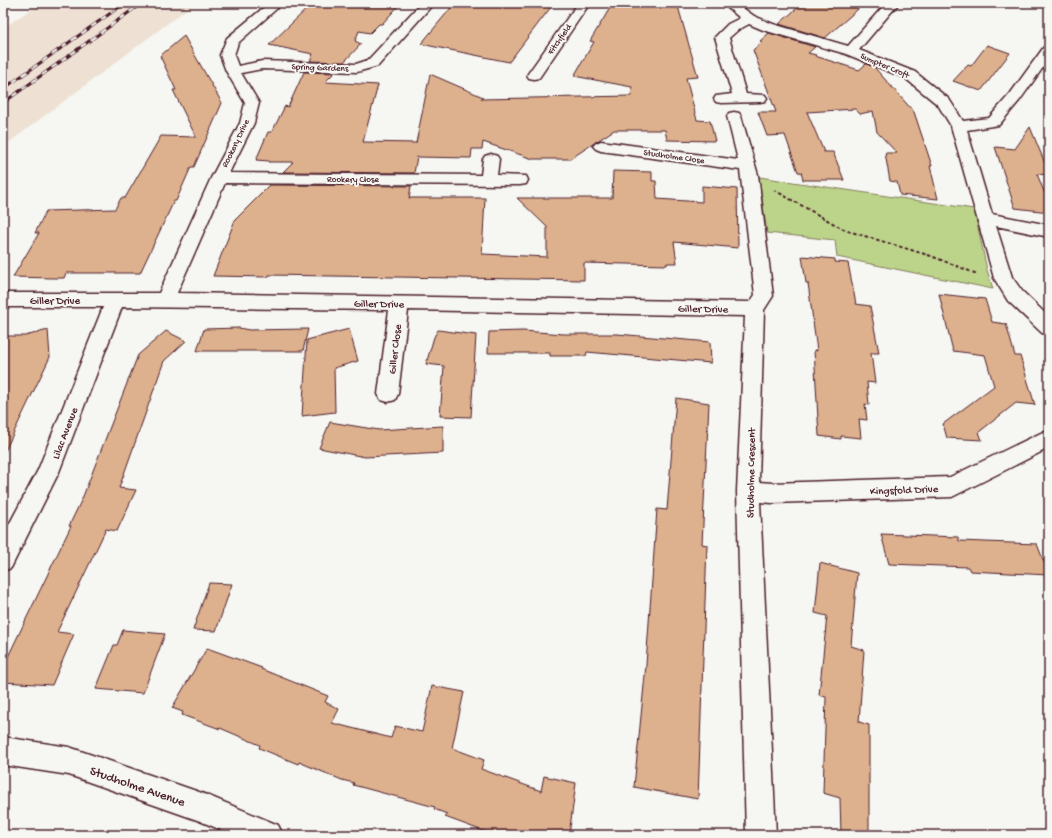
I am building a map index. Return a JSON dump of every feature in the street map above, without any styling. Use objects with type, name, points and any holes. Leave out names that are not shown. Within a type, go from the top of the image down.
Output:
[{"type":"street","name":"Rookery Drive","points":[[166,300],[218,178],[247,123],[252,103],[233,71],[227,55],[232,41],[277,3]]},
{"type":"street","name":"Spring Gardens","points":[[233,71],[262,65],[357,68],[373,62],[428,3]]},
{"type":"street","name":"Fitchfield","points":[[534,75],[584,3]]},
{"type":"street","name":"Sumpter Croft","points":[[728,3],[749,19],[768,27],[851,51],[910,75],[944,102],[958,126],[1003,278],[1015,296],[1049,328]]},
{"type":"street","points":[[851,51],[893,3]]},
{"type":"street","points":[[740,98],[722,37],[733,27],[749,19]]},
{"type":"street","points":[[958,126],[994,122],[1048,54]]},
{"type":"street","points":[[721,99],[760,98]]},
{"type":"street","name":"Studholme Crescent","points":[[734,116],[750,175],[764,296],[756,309],[748,491],[761,835]]},
{"type":"street","name":"Studholme Close","points":[[601,146],[747,166]]},
{"type":"street","points":[[488,180],[491,160]]},
{"type":"street","name":"Rookery Close","points":[[218,178],[520,180]]},
{"type":"street","points":[[986,218],[1049,231]]},
{"type":"street","name":"Giller Drive","points":[[3,300],[166,300],[756,309]]},
{"type":"street","name":"Lilac Avenue","points":[[3,560],[48,472],[115,301]]},
{"type":"street","name":"Giller Close","points":[[388,394],[399,304]]},
{"type":"street","name":"Kingsfold Drive","points":[[748,491],[772,493],[952,487],[1049,438]]},
{"type":"street","name":"Studholme Avenue","points":[[3,751],[69,761],[202,807],[268,835]]},
{"type":"path","points":[[751,183],[767,185],[831,224],[845,230],[946,261],[981,275],[1003,278]]},
{"type":"shaded area","points":[[40,3],[195,3],[3,147],[3,28]]},
{"type":"green space","points":[[759,177],[974,209],[987,270],[993,289],[837,257],[835,240],[767,233]]},
{"type":"building","points":[[313,3],[401,3],[382,24],[379,24],[370,33],[359,31],[355,41],[361,44],[344,62],[310,61],[313,54],[269,45]]},
{"type":"building","points":[[455,3],[554,3],[509,62],[421,44]]},
{"type":"building","points":[[613,3],[677,3],[698,77],[686,78],[697,120],[710,121],[715,141],[667,140],[665,130],[614,130],[570,159],[533,159],[483,142],[482,149],[472,149],[471,158],[417,157],[414,173],[283,172],[293,162],[268,162],[269,161],[256,160],[268,132],[272,132],[285,106],[288,107],[304,72],[334,73],[325,82],[378,85],[363,142],[416,143],[430,74],[483,97],[481,99],[631,96],[632,87],[574,76],[594,42],[590,41]]},
{"type":"building","points":[[803,3],[865,3],[825,38],[779,24]]},
{"type":"building","points":[[769,33],[815,47],[808,53],[816,55],[815,56],[859,70],[866,64],[874,67],[914,112],[932,166],[930,166],[938,199],[900,195],[897,182],[890,181],[885,153],[897,153],[877,132],[873,111],[860,114],[855,109],[807,112],[824,152],[833,152],[844,180],[803,180],[801,172],[798,172],[785,135],[767,136],[758,112],[776,112],[753,50]]},
{"type":"building","points":[[184,36],[222,103],[194,167],[191,167],[176,201],[174,201],[140,273],[66,273],[64,278],[13,277],[39,233],[35,233],[46,211],[115,209],[121,198],[125,198],[161,136],[196,137],[173,90],[176,90],[160,56]]},
{"type":"building","points":[[987,45],[1010,53],[981,91],[953,81],[968,65],[971,66]]},
{"type":"building","points":[[1030,127],[1049,173],[1049,175],[1037,174],[1049,204],[1049,212],[1015,208],[995,147],[1015,149]]},
{"type":"building","points":[[613,171],[652,172],[652,181],[656,181],[657,199],[702,202],[702,186],[737,189],[738,248],[674,242],[677,263],[667,263],[667,265],[584,263],[584,280],[269,275],[268,277],[213,276],[235,220],[270,185],[411,186],[409,198],[485,198],[482,254],[547,257],[547,227],[517,198],[612,198]]},
{"type":"building","points":[[802,256],[835,259],[835,262],[848,263],[856,304],[870,306],[879,353],[871,353],[875,383],[867,382],[869,405],[865,404],[867,420],[859,419],[861,438],[841,436],[841,439],[819,436],[814,350],[817,351],[808,283],[806,283]]},
{"type":"building","points":[[939,294],[985,299],[992,322],[1006,324],[1015,356],[1020,356],[1035,405],[1016,403],[979,432],[982,440],[947,438],[943,424],[994,386],[985,355],[953,351]]},
{"type":"building","points":[[239,328],[249,330],[308,329],[303,351],[197,351],[204,329]]},
{"type":"building","points":[[349,329],[358,361],[334,368],[335,412],[302,416],[307,340]]},
{"type":"building","points":[[48,330],[50,357],[3,455],[3,336],[25,336]]},
{"type":"building","points":[[438,330],[476,335],[471,417],[440,416],[444,366],[426,364],[434,337]]},
{"type":"building","points":[[166,331],[186,341],[164,361],[119,488],[136,490],[117,531],[106,529],[57,632],[74,634],[52,685],[3,682],[3,667],[71,526],[69,526],[82,499],[138,355]]},
{"type":"building","points":[[523,331],[564,334],[617,334],[710,342],[711,363],[587,352],[586,356],[550,356],[550,353],[488,353],[489,332]]},
{"type":"building","points":[[676,398],[709,403],[702,544],[707,545],[698,799],[634,787],[646,665],[657,509],[667,510]]},
{"type":"building","points":[[330,422],[379,430],[443,426],[443,453],[365,457],[319,448]]},
{"type":"building","points":[[881,534],[958,537],[959,541],[1037,544],[1049,575],[970,571],[968,567],[889,564]]},
{"type":"building","points":[[820,563],[857,573],[851,646],[864,650],[859,722],[869,725],[869,835],[841,835],[840,798],[823,793],[826,697],[819,695],[827,616],[815,613]]},
{"type":"building","points":[[209,583],[232,584],[216,631],[193,630]]},
{"type":"building","points":[[123,630],[165,634],[143,693],[96,689],[114,645],[117,645]]},
{"type":"building","points":[[207,648],[262,668],[261,669],[328,696],[325,702],[339,709],[332,723],[391,738],[395,726],[422,732],[432,686],[464,692],[452,748],[484,760],[481,769],[541,791],[544,776],[576,783],[569,835],[494,835],[445,817],[447,814],[434,809],[435,807],[353,785],[354,783],[342,780],[299,762],[298,764],[259,748],[260,745],[220,728],[182,715],[183,712],[172,708]]},
{"type":"railway","points":[[3,89],[125,3]]},
{"type":"railway","points":[[3,103],[142,3]]}]
